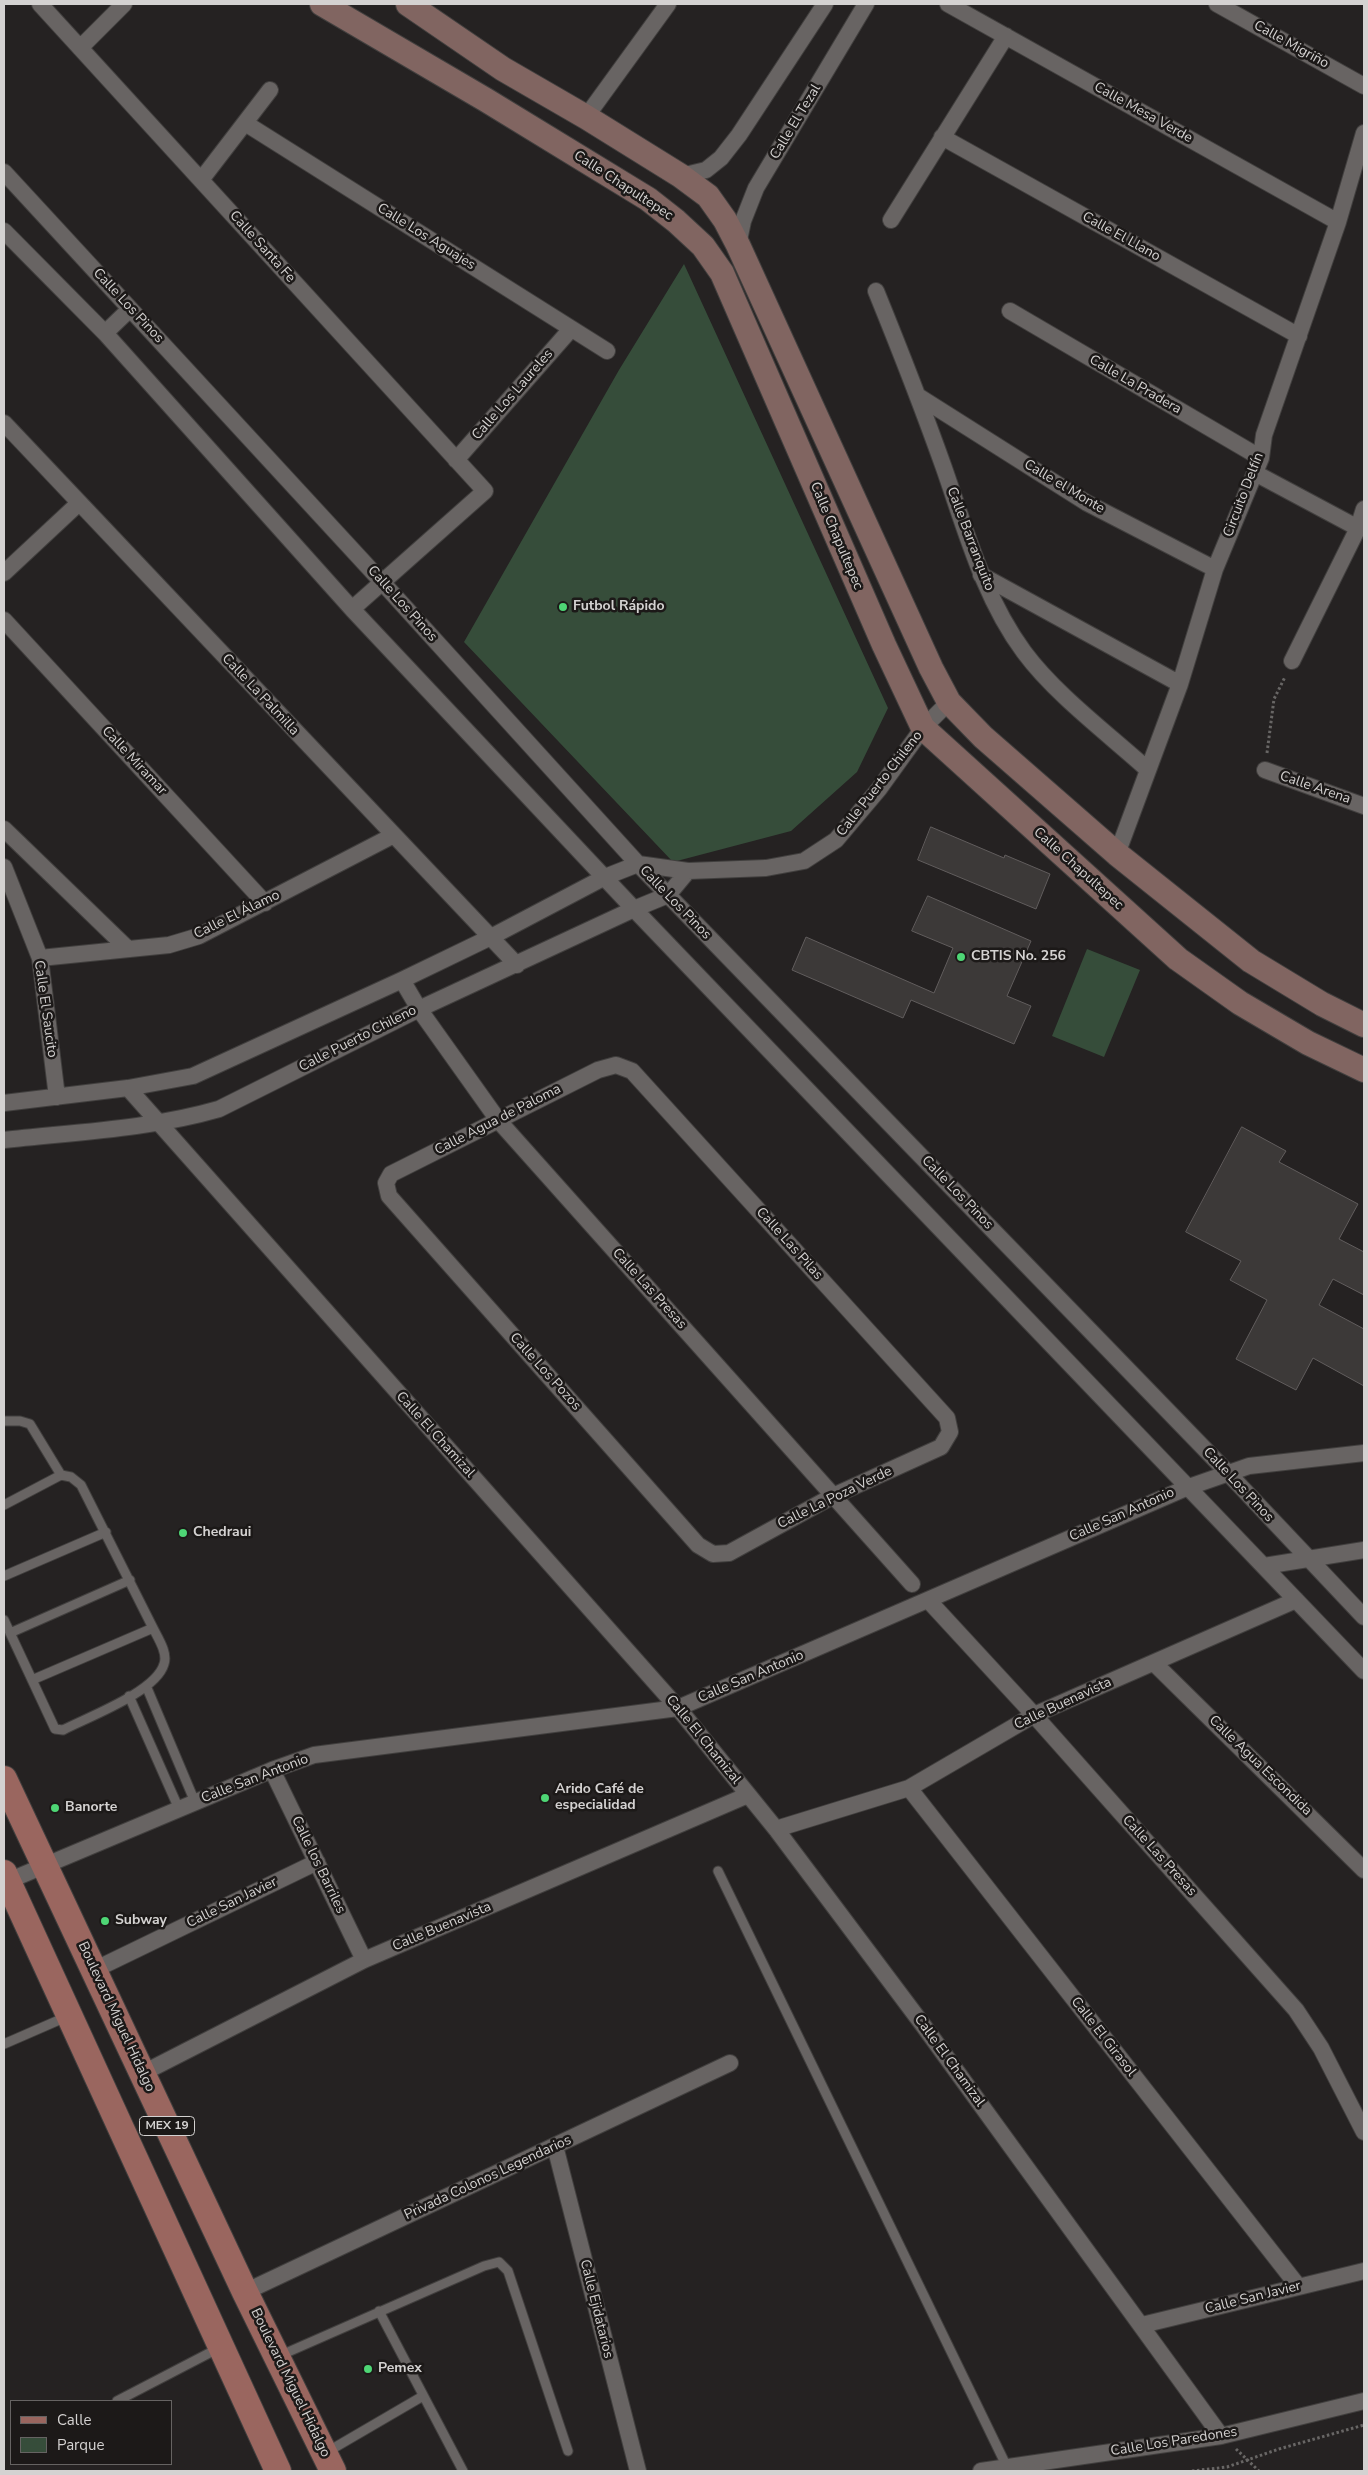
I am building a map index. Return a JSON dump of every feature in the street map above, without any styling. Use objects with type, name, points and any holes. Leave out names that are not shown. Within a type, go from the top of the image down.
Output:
[{"type":"main road","name":"Boulevard Miguel Hidalgo","points":[[4,1780],[245,2292],[278,2356],[328,2462]]},
{"type":"main road","name":"MEX 19","points":[[6,1877],[277,2471]]},
{"type":"street","name":"Calle Santa Fe","points":[[40,4],[485,491],[382,582]]},
{"type":"street","points":[[80,48],[124,4]]},
{"type":"street","name":"Calle Chapultepec","points":[[322,4],[521,121],[648,199],[676,220],[702,246],[722,273],[884,645],[923,728],[1178,959],[1240,1003],[1308,1043],[1364,1070]]},
{"type":"street","points":[[408,4],[503,69],[586,117],[681,176],[708,196],[725,220],[738,245],[930,668],[949,702],[983,737],[1117,854],[1251,961],[1322,1004],[1364,1025]]},
{"type":"street","points":[[586,117],[667,4]]},
{"type":"street","points":[[681,176],[706,170],[721,158],[739,135],[825,4]]},
{"type":"street","name":"Calle El Tezal","points":[[738,245],[743,221],[756,188],[866,4]]},
{"type":"street","name":"Calle Mesa Verde","points":[[948,4],[1338,222]]},
{"type":"street","name":"Calle Migriño","points":[[1217,4],[1364,86]]},
{"type":"street","points":[[891,220],[1006,36]]},
{"type":"street","points":[[201,180],[270,90]]},
{"type":"street","points":[[521,121],[507,103],[507,97],[519,90],[546,93]]},
{"type":"street","name":"Calle Los Aguajes","points":[[245,123],[607,352]]},
{"type":"street","name":"Circuito Delfín","points":[[1117,854],[1180,684],[1215,569],[1258,466],[1264,435],[1300,336],[1338,222],[1364,133]]},
{"type":"street","name":"Calle El Llano","points":[[942,137],[1300,336]]},
{"type":"street","name":"Calle Los Pinos","points":[[4,172],[382,582],[638,864],[1227,1472],[1306,1558],[1364,1617]]},
{"type":"street","points":[[4,231],[105,333],[352,609],[634,909],[1186,1488],[1264,1566],[1364,1671]]},
{"type":"street","name":"Calle Barranquito","points":[[876,291],[918,396],[981,575],[1023,651],[1044,677],[1147,769]]},
{"type":"street","points":[[105,333],[130,309]]},
{"type":"street","name":"Calle La Pradera","points":[[1010,311],[1358,528]]},
{"type":"street","name":"Calle Los Laureles","points":[[456,460],[571,329]]},
{"type":"street","name":"Calle el Monte","points":[[918,396],[1087,503],[1215,569]]},
{"type":"street","name":"Calle La Palmilla","points":[[4,424],[392,836],[517,965]]},
{"type":"street","points":[[4,573],[79,503]]},
{"type":"street","points":[[1292,661],[1358,528],[1364,509]]},
{"type":"street","points":[[981,575],[1180,684]]},
{"type":"street","points":[[352,609],[382,582]]},
{"type":"street","name":"Calle Miramar","points":[[4,620],[265,903]]},
{"type":"street","name":"Calle Puerto Chileno","points":[[4,1103],[128,1088],[193,1076],[491,938],[605,877],[638,864],[688,871],[766,868],[804,861],[836,840],[879,789],[923,728],[949,702]]},
{"type":"street","name":"Calle Arena","points":[[1265,770],[1364,806]]},
{"type":"street","points":[[4,829],[128,949]]},
{"type":"street","name":"Calle El Álamo","points":[[40,958],[169,945],[199,936],[392,836]]},
{"type":"street","name":"Calle El Saucito","points":[[4,867],[40,958],[57,1097]]},
{"type":"street","name":"Calle Puerto Chileno","points":[[4,1140],[186,1119],[219,1109],[419,1009],[668,895],[688,871]]},
{"type":"street","name":"Calle Las Presas","points":[[402,980],[419,1009],[498,1120],[912,1584]]},
{"type":"street","name":"Calle Agua de Paloma","points":[[386,1183],[391,1174],[598,1070],[616,1065]]},
{"type":"street","name":"Calle Las Pilas","points":[[616,1065],[632,1071],[947,1418],[950,1432]]},
{"type":"street","name":"Calle El Chamizal","points":[[128,1088],[678,1708],[776,1829],[923,2025],[1221,2436]]},
{"type":"street","name":"Calle Los Pozos","points":[[386,1183],[390,1196],[698,1545],[712,1554]]},
{"type":"street","name":"Calle La Poza Verde","points":[[712,1554],[729,1553],[833,1496],[941,1447],[950,1432]]},
{"type":"street","name":"Calle San Antonio","points":[[6,1877],[44,1866],[272,1770],[314,1755],[678,1708],[1227,1472],[1259,1464],[1364,1453]]},
{"type":"street","points":[[1264,1566],[1364,1550]]},
{"type":"street","name":"Calle Las Presas","points":[[928,1600],[1034,1715],[1296,2010],[1321,2048],[1364,2132]]},
{"type":"street","name":"Calle Buenavista","points":[[776,1829],[909,1788],[1034,1715],[1296,1600]]},
{"type":"street","name":"Calle Agua Escondida","points":[[1154,1663],[1364,1870]]},
{"type":"street","name":"Calle los Barriles","points":[[272,1770],[364,1960]]},
{"type":"street","name":"Calle El Girasol","points":[[909,1788],[1298,2286]]},
{"type":"street","name":"Calle Buenavista","points":[[142,2073],[364,1960],[748,1795]]},
{"type":"street","name":"Calle San Javier","points":[[94,1970],[317,1862]]},
{"type":"street","name":"Privada Colonos Legendarios","points":[[245,2292],[730,2063]]},
{"type":"street","name":"Calle Ejidatarios","points":[[555,2146],[638,2471]]},
{"type":"street","name":"Calle San Javier","points":[[1142,2325],[1298,2286],[1364,2272]]},
{"type":"street","name":"Calle Los Paredones","points":[[981,2471],[1221,2436],[1364,2401]]},
{"type":"lane","points":[[4,1421],[20,1421],[30,1424],[61,1475]]},
{"type":"lane","points":[[4,1505],[61,1475],[71,1477],[81,1485],[154,1628],[164,1651],[165,1664],[147,1688],[63,1730],[55,1729],[50,1724],[4,1620]]},
{"type":"lane","points":[[4,1576],[106,1532]]},
{"type":"lane","points":[[10,1633],[130,1580]]},
{"type":"lane","points":[[32,1680],[154,1628]]},
{"type":"lane","points":[[147,1688],[195,1802]]},
{"type":"lane","points":[[129,1696],[179,1809]]},
{"type":"lane","points":[[718,1871],[992,2440],[1007,2467]]},
{"type":"lane","points":[[4,2044],[69,2015]]},
{"type":"lane","points":[[278,2356],[484,2266],[499,2262],[508,2271],[568,2451]]},
{"type":"lane","points":[[379,2311],[463,2471]]},
{"type":"lane","points":[[119,2400],[220,2347]]},
{"type":"lane","points":[[328,2462],[423,2396]]},
{"type":"path","points":[[1265,770],[1274,700],[1292,661]]},
{"type":"path","points":[[1192,2471],[1227,2467],[1246,2459],[1364,2425]]},
{"type":"path","points":[[1221,2436],[1260,2471]]},
{"type":"green space","points":[[684,264],[888,708],[857,772],[791,831],[673,862],[464,642],[619,370]]},
{"type":"green space","points":[[1087,949],[1140,970],[1104,1057],[1052,1036]]},
{"type":"building","points":[[931,827],[1004,858],[1005,855],[1050,874],[1036,909],[918,860]]},
{"type":"building","points":[[928,896],[1031,941],[1007,996],[1031,1006],[1014,1044],[911,1000],[903,1018],[792,970],[806,937],[934,993],[953,948],[912,931]]},
{"type":"building","points":[[1242,1127],[1286,1151],[1279,1162],[1358,1204],[1339,1239],[1364,1252],[1364,1295],[1333,1279],[1319,1305],[1364,1329],[1364,1386],[1313,1358],[1296,1390],[1236,1359],[1267,1300],[1230,1280],[1241,1261],[1186,1232]]},
{"type":"place","name":"Futbol Rápido","points":[[563,607]]},
{"type":"place","name":"CBTIS No. 256","points":[[961,957]]},
{"type":"place","name":"Chedraui","points":[[183,1533]]},
{"type":"place","name":"Arido Café de especialidad","points":[[545,1798]]},
{"type":"place","name":"Banorte","points":[[55,1808]]},
{"type":"place","name":"Subway","points":[[105,1921]]},
{"type":"place","name":"Pemex","points":[[368,2369]]}]
